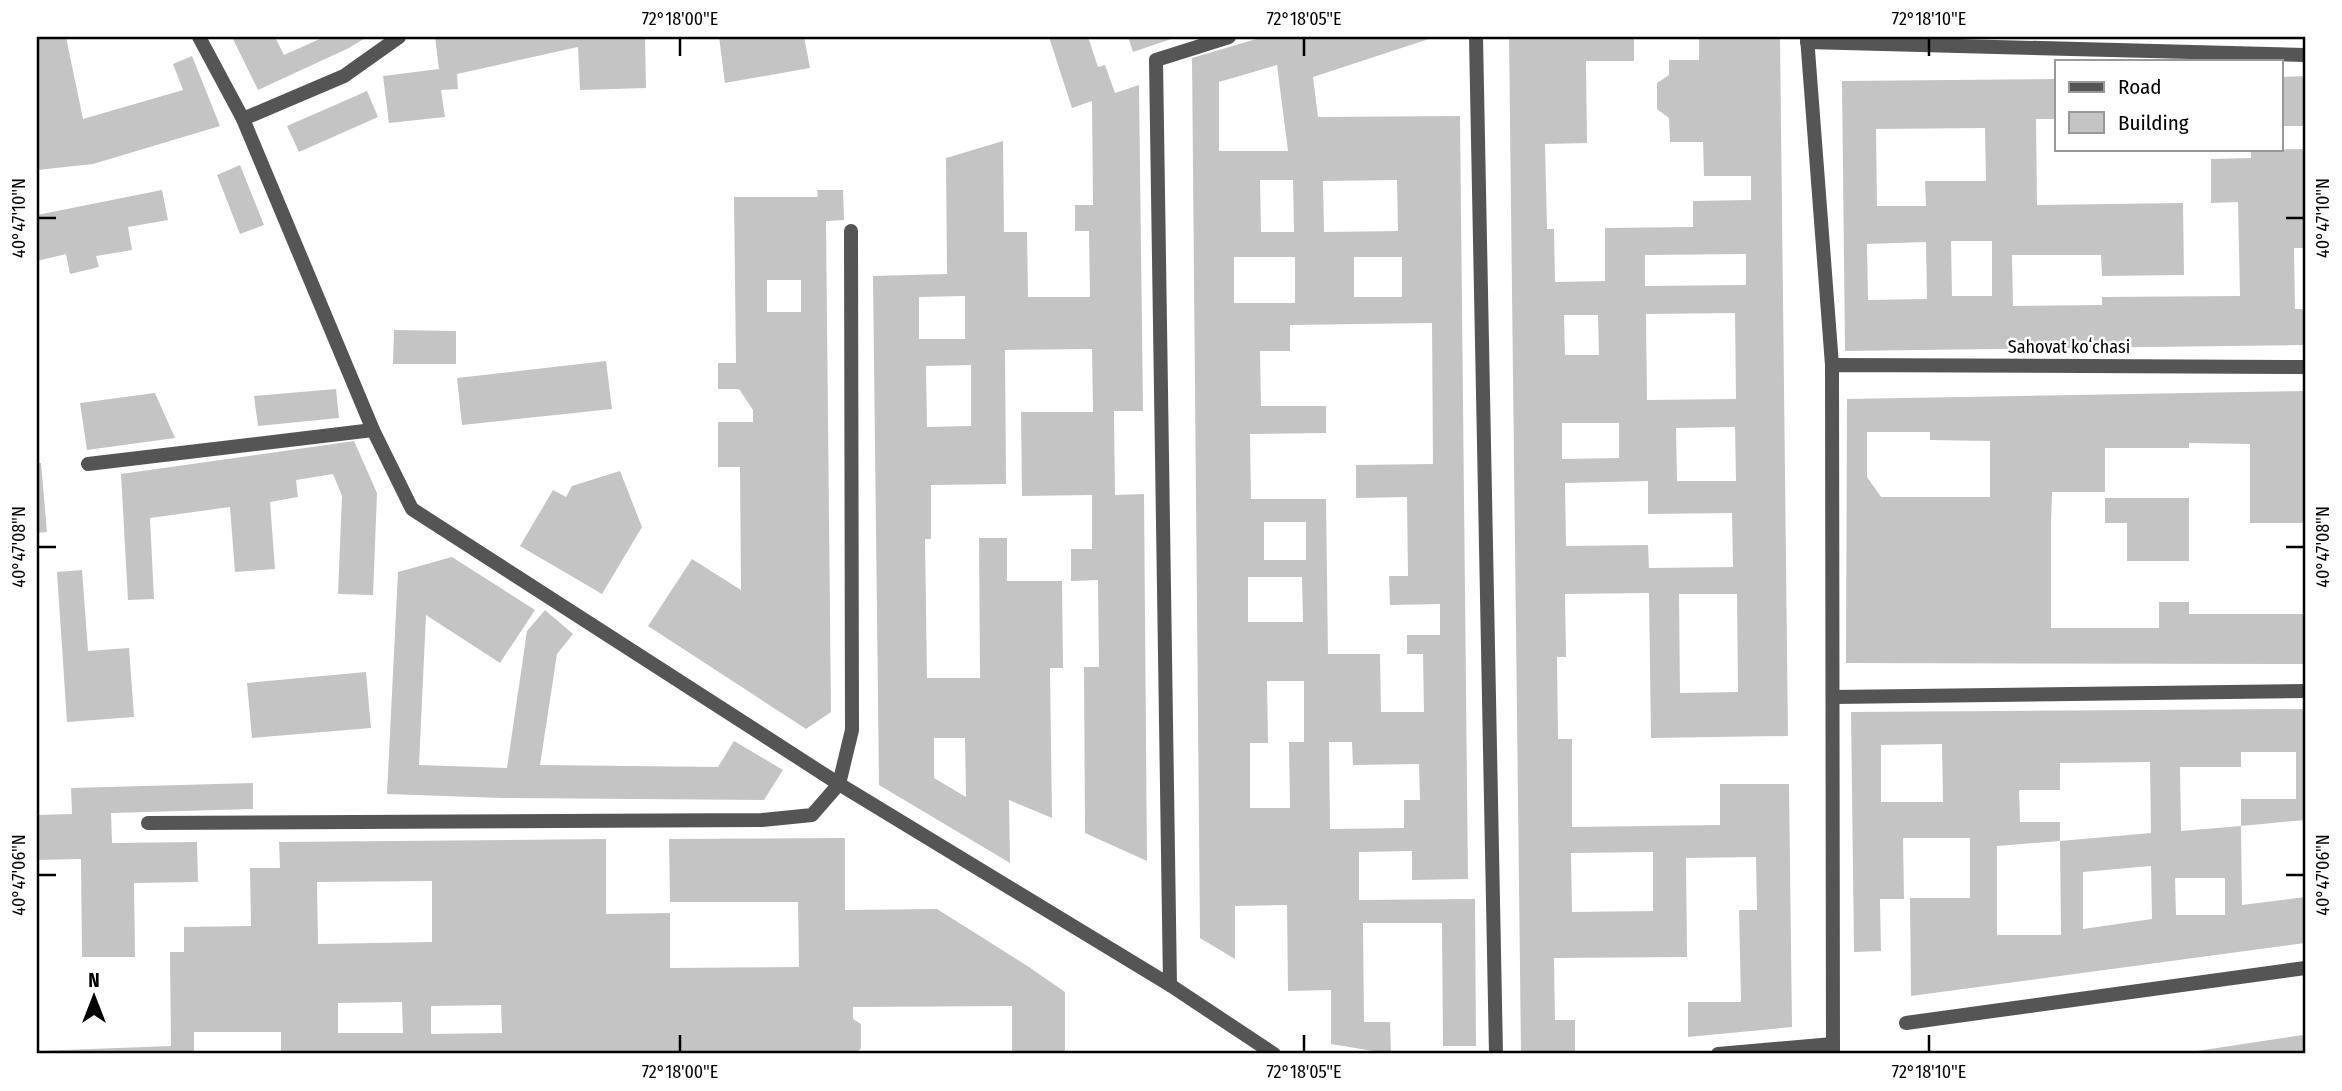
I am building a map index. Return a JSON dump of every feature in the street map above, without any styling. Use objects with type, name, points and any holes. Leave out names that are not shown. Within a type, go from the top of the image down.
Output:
[{"type":"street","points":[[199,37],[243,119],[373,430],[412,509],[839,784],[1170,985],[1275,1054]]},
{"type":"street","points":[[243,119],[344,76],[399,37]]},
{"type":"street","points":[[1170,985],[1156,60],[1228,37]]},
{"type":"street","points":[[1476,37],[1496,1054]]},
{"type":"street","points":[[1718,1054],[1833,1049],[1832,365],[1807,40],[2305,55]]},
{"type":"street","points":[[148,823],[762,820],[811,815],[839,784],[852,730],[851,231]]},
{"type":"street","name":"Sahovat koʻchasi","points":[[1832,365],[2305,367]]},
{"type":"street","points":[[88,464],[373,430]]},
{"type":"street","points":[[1833,697],[2305,691]]},
{"type":"street","points":[[1906,1023],[2305,968]]},
{"type":"building","points":[[37,37],[66,37],[83,119],[183,90],[173,64],[192,56],[220,126],[93,164],[37,170]]},
{"type":"building","points":[[232,37],[275,37],[284,55],[324,37],[367,37],[258,90]]},
{"type":"building","points":[[435,37],[645,37],[646,88],[580,90],[578,47],[457,74],[458,89],[441,90],[445,117],[389,123],[383,76],[439,69]]},
{"type":"building","points":[[719,37],[804,37],[810,68],[725,83]]},
{"type":"building","points":[[1049,37],[1088,37],[1098,67],[1105,65],[1115,93],[1139,85],[1143,411],[1114,411],[1115,495],[1144,494],[1147,861],[1085,833],[1084,667],[1099,667],[1098,580],[1071,581],[1071,549],[1092,549],[1092,495],[1022,496],[1021,412],[1093,412],[1092,349],[1005,350],[1006,484],[931,485],[931,539],[925,539],[927,678],[980,678],[979,538],[1007,538],[1007,581],[1062,581],[1063,668],[1050,668],[1052,818],[1009,800],[1010,863],[879,785],[873,276],[947,274],[946,158],[1003,141],[1004,232],[1027,232],[1028,297],[1090,297],[1089,231],[1075,231],[1075,205],[1093,205],[1092,101],[1072,108]],"holes":[[[965,296],[965,339],[919,339],[919,297]],[[971,365],[971,426],[927,427],[926,366]],[[934,738],[965,738],[966,797],[934,778]]]},
{"type":"building","points":[[1128,37],[1177,37],[1133,52]]},
{"type":"building","points":[[1263,37],[1435,37],[1313,77],[1318,117],[1460,116],[1468,879],[1412,880],[1412,851],[1359,852],[1359,900],[1475,899],[1476,1046],[1443,1046],[1442,923],[1363,923],[1364,1022],[1390,1022],[1391,1054],[1331,1044],[1331,990],[1288,991],[1287,905],[1235,906],[1235,959],[1200,938],[1192,58]],"holes":[[[1277,65],[1288,151],[1219,151],[1219,82]],[[1260,180],[1293,180],[1294,232],[1261,232]],[[1397,180],[1398,231],[1324,232],[1323,181]],[[1234,257],[1295,257],[1295,303],[1234,303]],[[1354,257],[1402,257],[1402,297],[1354,297]],[[1432,323],[1433,464],[1356,465],[1356,498],[1407,497],[1408,576],[1389,576],[1390,605],[1440,604],[1440,635],[1407,635],[1407,654],[1423,654],[1424,712],[1381,712],[1380,654],[1328,654],[1326,499],[1251,499],[1250,434],[1326,433],[1326,406],[1261,406],[1260,351],[1290,351],[1290,325]],[[1264,522],[1306,522],[1306,560],[1264,560]],[[1248,577],[1302,577],[1303,622],[1248,622]],[[1267,681],[1304,681],[1304,742],[1289,742],[1290,808],[1250,808],[1250,743],[1268,743]],[[1329,742],[1352,742],[1353,765],[1419,764],[1420,800],[1404,800],[1404,828],[1330,829]]]},
{"type":"building","points":[[1509,37],[1634,37],[1634,61],[1586,61],[1587,143],[1545,144],[1547,229],[1554,229],[1555,282],[1605,281],[1605,228],[1693,227],[1693,201],[1751,200],[1751,176],[1704,176],[1703,142],[1670,142],[1669,118],[1657,109],[1657,83],[1669,75],[1669,60],[1699,60],[1699,37],[1780,37],[1788,736],[1651,738],[1649,593],[1565,594],[1566,657],[1557,657],[1558,739],[1572,739],[1572,827],[1720,825],[1720,784],[1789,784],[1792,1027],[1688,1037],[1688,1002],[1741,1002],[1739,910],[1757,910],[1756,857],[1686,858],[1687,957],[1554,958],[1555,1020],[1575,1020],[1575,1051],[1521,1054]],"holes":[[[1746,254],[1746,285],[1645,286],[1645,255]],[[1735,313],[1736,399],[1647,400],[1646,314]],[[1564,315],[1598,315],[1599,355],[1565,355]],[[1562,423],[1619,423],[1619,458],[1562,459]],[[1735,427],[1736,481],[1677,481],[1676,428]],[[1648,481],[1648,514],[1732,513],[1733,567],[1649,568],[1648,545],[1566,546],[1565,483]],[[1679,594],[1737,594],[1738,692],[1680,693]],[[1653,852],[1653,911],[1572,912],[1571,853]]]},
{"type":"building","points":[[2305,76],[2305,126],[2282,126],[2282,77]]},
{"type":"building","points":[[2055,79],[2055,119],[2036,119],[2037,205],[2183,203],[2184,275],[2102,276],[2101,255],[2012,255],[2013,306],[2102,305],[2102,297],[2240,296],[2238,202],[2211,203],[2211,159],[2251,158],[2251,150],[2305,149],[2305,248],[2294,248],[2295,309],[2305,309],[2305,345],[1845,351],[1842,81]],"holes":[[[1985,128],[1986,181],[1925,181],[1926,206],[1877,206],[1876,129]],[[1951,241],[1992,241],[1992,296],[1952,296]],[[1926,242],[1927,299],[1868,300],[1867,244]]]},
{"type":"building","points":[[367,91],[378,117],[299,152],[287,126]]},
{"type":"building","points":[[240,165],[264,225],[240,234],[217,175]]},
{"type":"building","points":[[162,190],[168,220],[128,227],[132,250],[96,256],[99,267],[70,274],[66,254],[37,261],[37,215]]},
{"type":"building","points":[[817,190],[843,190],[844,220],[826,221],[831,712],[806,729],[648,626],[692,559],[741,590],[740,467],[718,467],[718,422],[753,422],[753,410],[739,389],[718,389],[718,363],[736,363],[734,197],[818,197]],"holes":[[[767,280],[801,280],[801,312],[767,312]]]},
{"type":"building","points":[[394,330],[456,331],[456,364],[393,364]]},
{"type":"building","points":[[606,361],[612,409],[462,425],[457,378]]},
{"type":"building","points":[[336,389],[339,418],[258,426],[254,396]]},
{"type":"building","points":[[2305,391],[2305,523],[2250,523],[2250,444],[2189,443],[2189,448],[2105,448],[2105,492],[2052,492],[2051,628],[2159,628],[2159,602],[2189,602],[2189,614],[2305,614],[2305,664],[1846,663],[1847,399]],"holes":[[[1867,432],[1930,432],[1930,440],[1990,441],[1990,497],[1881,497],[1867,477]]]},
{"type":"building","points":[[155,393],[175,438],[87,450],[80,403]]},
{"type":"building","points":[[354,441],[377,493],[373,595],[338,594],[342,496],[333,474],[296,480],[298,497],[270,502],[275,569],[235,572],[230,507],[150,518],[154,599],[128,600],[121,474]]},
{"type":"building","points":[[37,463],[41,463],[47,532],[37,533]]},
{"type":"building","points":[[620,471],[642,527],[602,594],[520,546],[553,490],[566,497],[572,486]]},
{"type":"building","points":[[2105,498],[2189,498],[2189,561],[2127,561],[2127,523],[2105,523]]},
{"type":"building","points":[[452,557],[535,610],[500,663],[426,615],[419,765],[507,768],[527,631],[545,610],[573,634],[557,654],[540,765],[718,767],[734,741],[783,770],[764,800],[502,798],[387,794],[398,572]]},
{"type":"building","points":[[82,570],[88,651],[129,648],[134,717],[67,722],[57,572]]},
{"type":"building","points":[[366,672],[371,728],[252,738],[247,683]]},
{"type":"building","points":[[2305,709],[2305,820],[2241,826],[2242,905],[2305,897],[2305,943],[1911,996],[1910,898],[1970,898],[1970,838],[1903,838],[1904,899],[1880,899],[1881,951],[1854,952],[1851,712]],"holes":[[[1942,744],[1943,802],[1881,802],[1881,745]],[[2241,752],[2296,752],[2296,799],[2241,799],[2241,826],[2181,831],[2180,767],[2241,767]],[[2150,762],[2151,833],[2060,841],[2060,822],[2020,822],[2019,790],[2060,790],[2060,763]],[[2060,841],[2061,935],[1997,935],[1997,846]],[[2151,866],[2152,919],[2083,929],[2083,872]],[[2175,878],[2225,878],[2225,915],[2176,915]]]},
{"type":"building","points":[[253,783],[253,809],[111,813],[112,843],[197,842],[198,882],[134,883],[135,957],[82,957],[81,859],[37,860],[37,815],[72,814],[71,788]]},
{"type":"building","points":[[845,838],[845,910],[937,909],[1026,965],[1065,992],[1065,1054],[1012,1054],[1012,1006],[853,1007],[853,1019],[861,1024],[861,1048],[856,1054],[281,1054],[281,1032],[194,1032],[194,1054],[37,1054],[37,1051],[171,1046],[170,952],[184,952],[184,927],[251,926],[250,868],[280,868],[279,842],[606,839],[606,914],[670,913],[670,968],[799,967],[798,902],[670,902],[669,839]],"holes":[[[432,881],[432,942],[318,944],[317,882]],[[402,1002],[403,1033],[338,1033],[338,1003]],[[501,1005],[502,1033],[431,1034],[431,1006]]]},
{"type":"building","points":[[2305,1035],[2305,1054],[2177,1054]]}]
